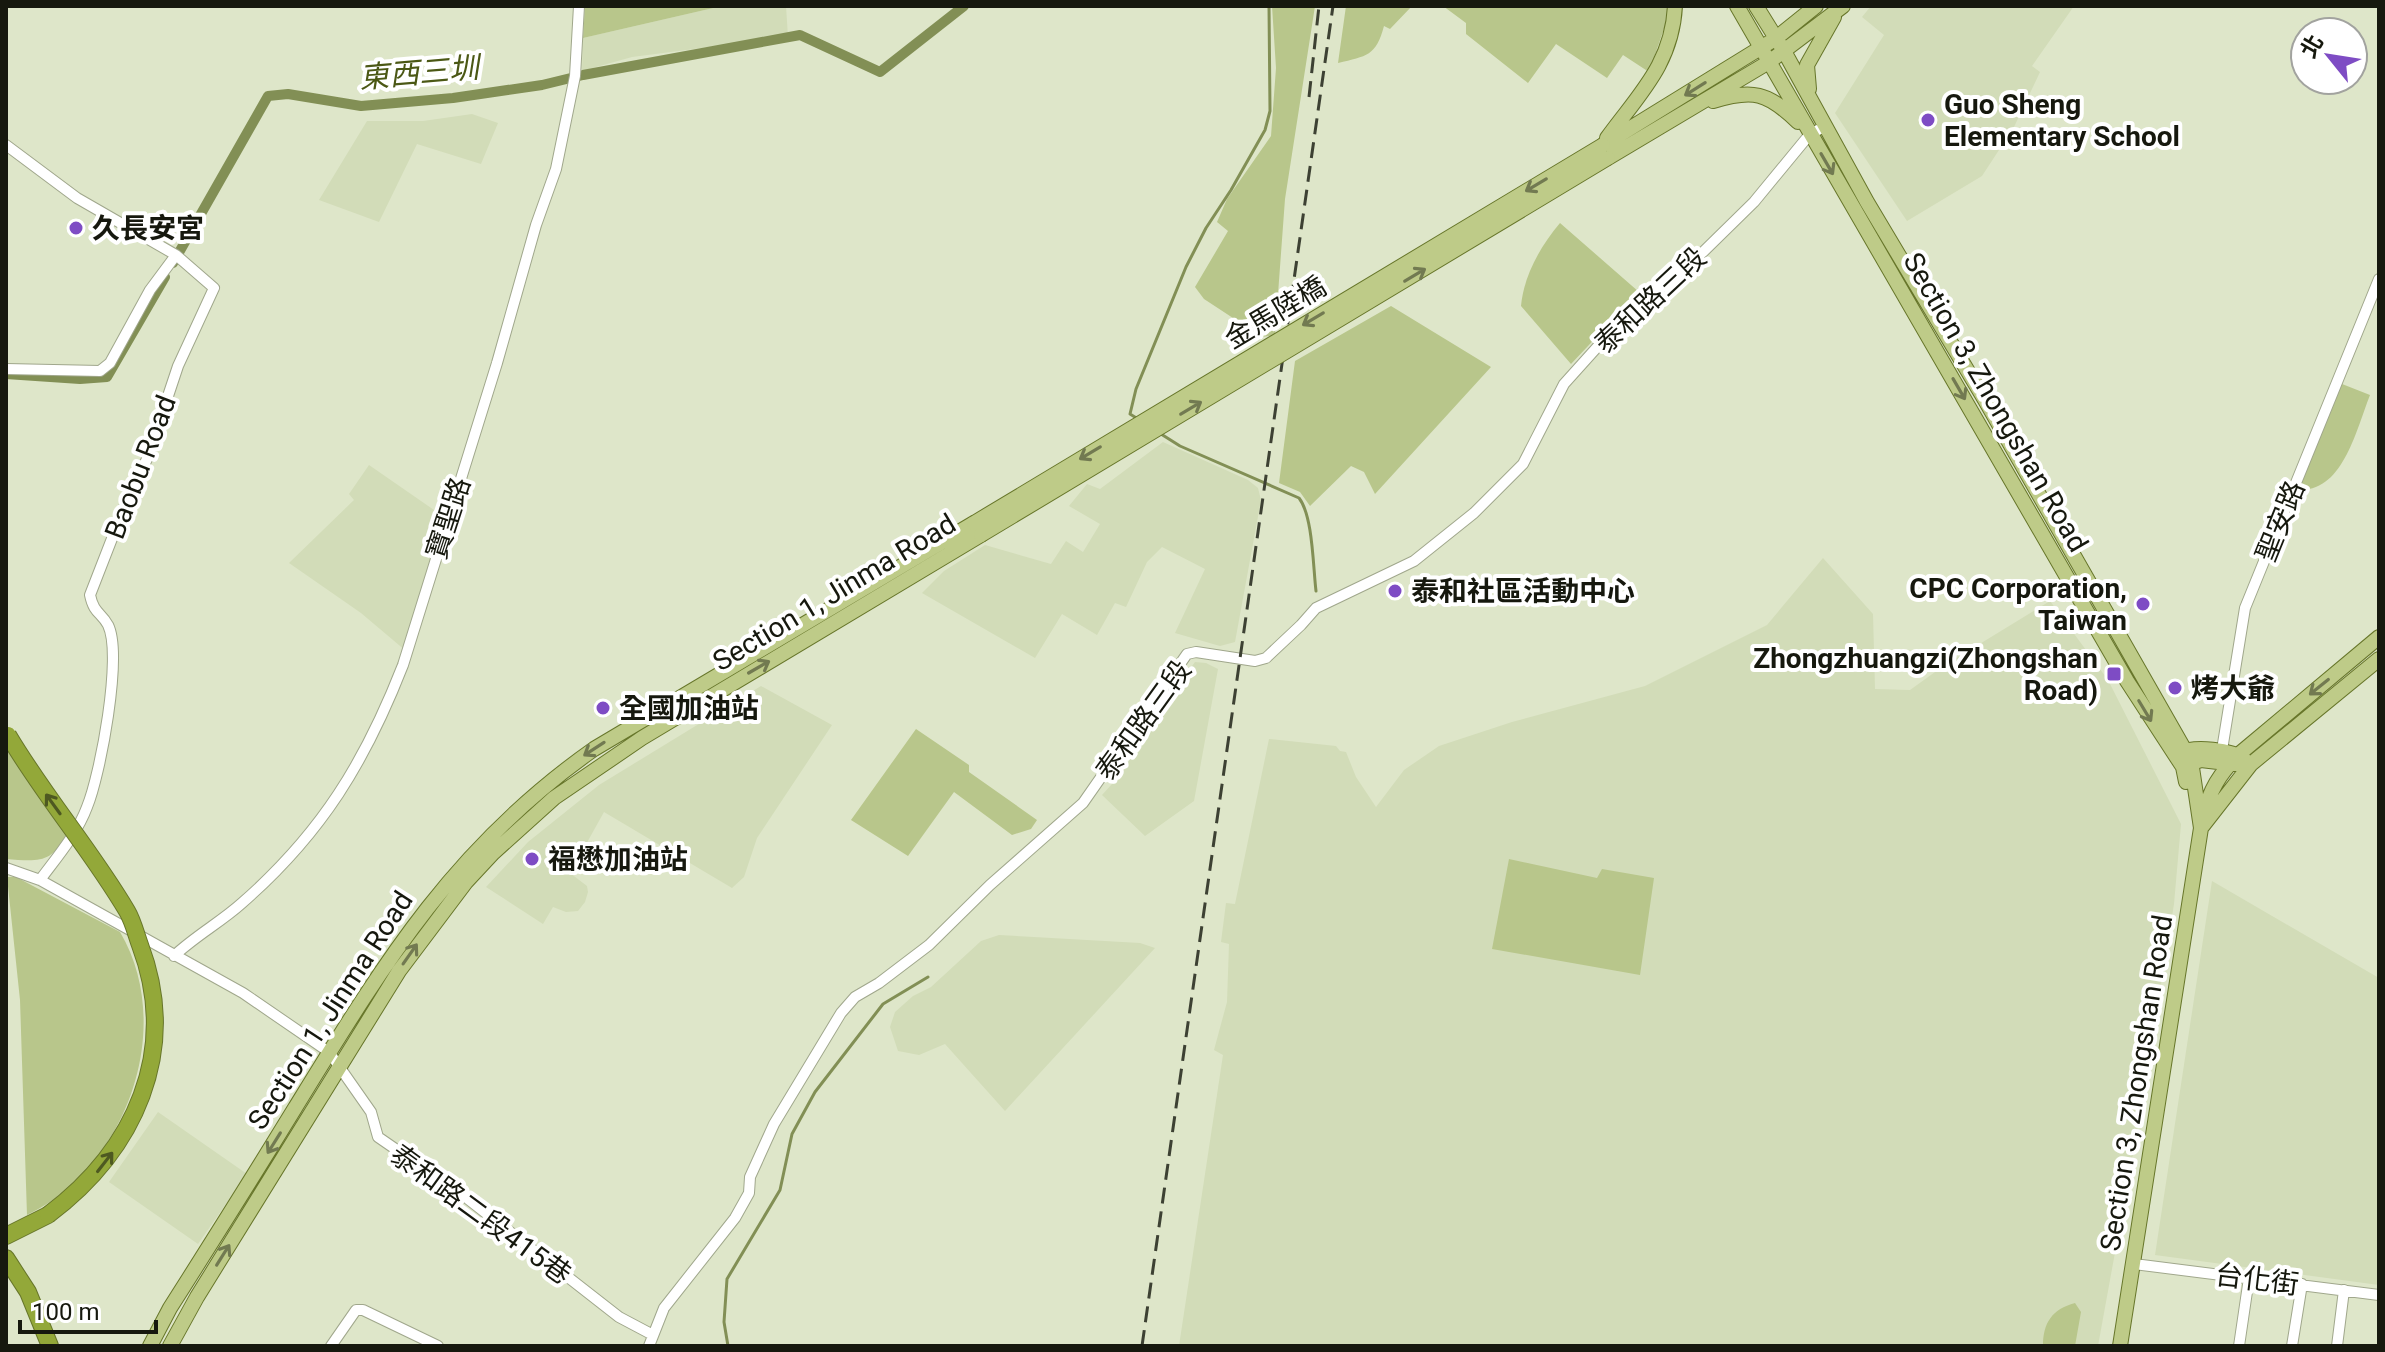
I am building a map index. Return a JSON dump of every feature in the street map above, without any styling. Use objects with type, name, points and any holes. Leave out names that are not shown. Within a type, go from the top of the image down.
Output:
[{"type":"highway","points":[[6,731],[31,775],[100,868],[129,914],[151,972],[156,1006],[151,1064],[128,1128],[88,1183],[69,1200],[48,1215],[6,1236]]},
{"type":"highway","points":[[6,1258],[28,1292],[50,1346]]},
{"type":"main road","points":[[1606,152],[1654,76],[1673,30],[1675,6]]},
{"type":"main road","name":"Section 3, Zhongshan Road","points":[[1737,6],[2127,681],[2184,759]]},
{"type":"main road","name":"Section 3, Zhongshan Road","points":[[1756,6],[2184,759],[2201,828],[2120,1346]]},
{"type":"main road","points":[[1606,152],[1693,107],[1769,62],[1779,45],[1816,6]]},
{"type":"main road","points":[[1606,152],[1761,48],[1779,45],[1841,8]]},
{"type":"main road","points":[[1816,112],[1807,80],[1807,65],[1841,8]]},
{"type":"main road","points":[[1693,107],[1745,93],[1760,96],[1780,104],[1810,134]]},
{"type":"main road","name":"金馬陸橋","points":[[977,529],[1606,152]]},
{"type":"main road","name":"Section 1, Jinma Road","points":[[150,1346],[170,1308],[379,972],[476,849],[537,791],[594,749],[977,529]]},
{"type":"main road","name":"Section 1, Jinma Road","points":[[170,1346],[399,971],[434,921],[493,853],[527,820],[594,769],[977,529]]},
{"type":"main road","points":[[2201,828],[2207,802],[2226,761],[2379,637]]},
{"type":"main road","points":[[2201,828],[2251,764],[2379,659]]},
{"type":"main road","points":[[2184,759],[2251,764]]},
{"type":"street","name":"寶聖路","points":[[174,956],[243,902],[302,845],[349,781],[388,702],[403,665],[559,157],[575,76],[579,6]]},
{"type":"street","name":"泰和路三段","points":[[651,1341],[664,1308],[735,1218],[749,1193],[750,1177],[774,1124],[841,1013],[855,997],[929,945],[990,885],[1083,803],[1187,654],[1196,652],[1255,661],[1266,658],[1316,608],[1414,561],[1474,513],[1523,464],[1564,384],[1627,314],[1703,252],[1754,202],[1810,134],[1826,126]]},
{"type":"street","name":"Baobu Road","points":[[6,145],[77,198],[176,255],[214,288],[178,366],[147,459],[127,500],[90,595],[93,609],[108,625],[113,651],[106,739],[87,808],[40,880]]},
{"type":"street","points":[[6,369],[100,371],[110,363],[150,290],[176,255]]},
{"type":"street","name":"聖安路","points":[[2226,761],[2245,608],[2379,279]]},
{"type":"street","points":[[6,868],[40,880],[243,993],[329,1052],[339,1066]]},
{"type":"street","name":"泰和路二段415巷","points":[[339,1066],[371,1112],[378,1137],[468,1199],[651,1341]]},
{"type":"street","name":"台化街","points":[[2134,1264],[2379,1295]]},
{"type":"street","points":[[2239,1346],[2249,1278]]},
{"type":"street","points":[[2292,1346],[2302,1284]]},
{"type":"street","points":[[2337,1346],[2344,1290]]},
{"type":"street","points":[[331,1346],[356,1310],[363,1310],[438,1346]]},
{"type":"shaded area","points":[[585,6],[722,6],[583,38]]},
{"type":"shaded area","points":[[722,6],[786,6],[788,37],[632,57],[582,71],[583,38]]},
{"type":"shaded area","points":[[1272,6],[1315,6],[1285,199],[1275,335],[1262,337],[1204,299],[1195,287],[1228,231],[1217,222],[1227,199],[1271,136],[1276,68]]},
{"type":"shaded area","points":[[1346,6],[1412,6],[1390,29],[1384,26],[1378,43],[1369,53],[1338,63]]},
{"type":"shaded area","points":[[1443,6],[1668,6],[1667,20],[1649,72],[1623,55],[1607,78],[1556,44],[1528,83],[1466,34],[1466,23]]},
{"type":"shaded area","name":"Guo Sheng Elementary School","points":[[1871,6],[2074,6],[2032,66],[2040,72],[2014,127],[1982,176],[1907,221],[1835,113],[1884,35],[1862,17]]},
{"type":"shaded area","points":[[472,114],[498,123],[481,164],[417,144],[379,222],[319,200],[367,121],[423,121]]},
{"type":"shaded area","points":[[1560,223],[1639,292],[1571,364],[1521,306],[1534,262]]},
{"type":"shaded area","points":[[1391,306],[1491,367],[1375,494],[1364,472],[1351,466],[1310,506],[1300,492],[1279,483],[1295,361]]},
{"type":"shaded area","points":[[2337,382],[2370,395],[2352,442],[2345,458],[2324,483],[2310,489],[2293,489]]},
{"type":"shaded area","points":[[1163,442],[1248,480],[1258,488],[1261,500],[1235,642],[1220,646],[1175,633],[1205,569],[1162,547],[1147,562],[1126,607],[1115,603],[1097,635],[1062,614],[1035,658],[922,593],[944,571],[985,545],[1051,564],[1066,541],[1083,552],[1100,524],[1069,506],[1087,484],[1100,489]]},
{"type":"shaded area","points":[[369,465],[447,519],[406,651],[361,613],[289,563],[354,500],[349,494]]},
{"type":"shaded area","points":[[1823,558],[1873,614],[1875,689],[1910,690],[2050,601],[2108,680],[2181,824],[2174,904],[2098,1346],[1179,1346],[1223,1055],[1214,1050],[1227,1002],[1229,944],[1221,942],[1226,903],[1235,904],[1269,739],[1336,746],[1346,752],[1356,777],[1376,807],[1404,770],[1439,746],[1512,722],[1645,686],[1767,625]]},
{"type":"shaded area","points":[[1195,662],[1218,669],[1194,801],[1145,836],[1102,795],[1122,773],[1154,718]]},
{"type":"shaded area","points":[[761,686],[832,725],[757,838],[744,877],[732,888],[604,812],[570,873],[587,886],[585,902],[578,911],[566,912],[553,907],[543,924],[486,887],[528,842],[599,785]]},
{"type":"shaded area","points":[[916,729],[969,765],[969,772],[1037,820],[1031,829],[1012,835],[954,792],[908,856],[851,820]]},
{"type":"shaded area","points":[[6,747],[66,834],[55,851],[42,859],[6,859]]},
{"type":"shaded area","points":[[1509,859],[1597,878],[1602,869],[1654,878],[1640,975],[1492,949]]},
{"type":"shaded area","points":[[7,877],[16,877],[120,932],[136,970],[143,1010],[141,1052],[132,1092],[115,1131],[91,1165],[61,1194],[27,1215],[20,1000]]},
{"type":"shaded area","points":[[2212,881],[2379,978],[2379,1285],[2155,1255]]},
{"type":"shaded area","points":[[999,935],[1140,943],[1155,948],[1005,1111],[945,1044],[919,1055],[898,1051],[890,1027],[895,1012],[913,996],[931,987],[981,941]]},
{"type":"shaded area","points":[[158,1112],[247,1174],[198,1244],[109,1182]]},
{"type":"shaded area","points":[[2075,1303],[2081,1312],[2075,1346],[2043,1346],[2050,1318],[2060,1309]]},
{"type":"waterway","name":"東西三圳","points":[[173,263],[268,96],[288,94],[361,106],[453,98],[542,85],[800,35],[880,72],[964,6]]},
{"type":"waterway","points":[[1138,419],[1130,414],[1136,389],[1186,267],[1265,130],[1270,111],[1269,6]]},
{"type":"waterway","name":"東西三圳","points":[[6,374],[80,379],[107,377],[165,277]]},
{"type":"waterway","points":[[1161,434],[1180,446],[1299,498],[1310,529],[1316,591]]},
{"type":"waterway","points":[[728,1346],[724,1322],[727,1279],[780,1190],[792,1134],[815,1092],[883,1004],[928,977]]},
{"type":"railway","points":[[1309,97],[1319,6]]},
{"type":"railway","points":[[1142,1346],[1333,6]]},
{"type":"place","name":"Guo Sheng Elementary School","points":[[1928,120]]},
{"type":"place","name":"久長安宮","points":[[76,228]]},
{"type":"place","name":"泰和社區活動中心","points":[[1395,591]]},
{"type":"place","name":"CPC Corporation, Taiwan","points":[[2143,604]]},
{"type":"place","name":"Zhongzhuangzi(Zhongshan Road)","points":[[2114,674]]},
{"type":"place","name":"烤大爺","points":[[2175,688]]},
{"type":"place","name":"全國加油站","points":[[603,708]]},
{"type":"place","name":"福懋加油站","points":[[532,859]]}]
